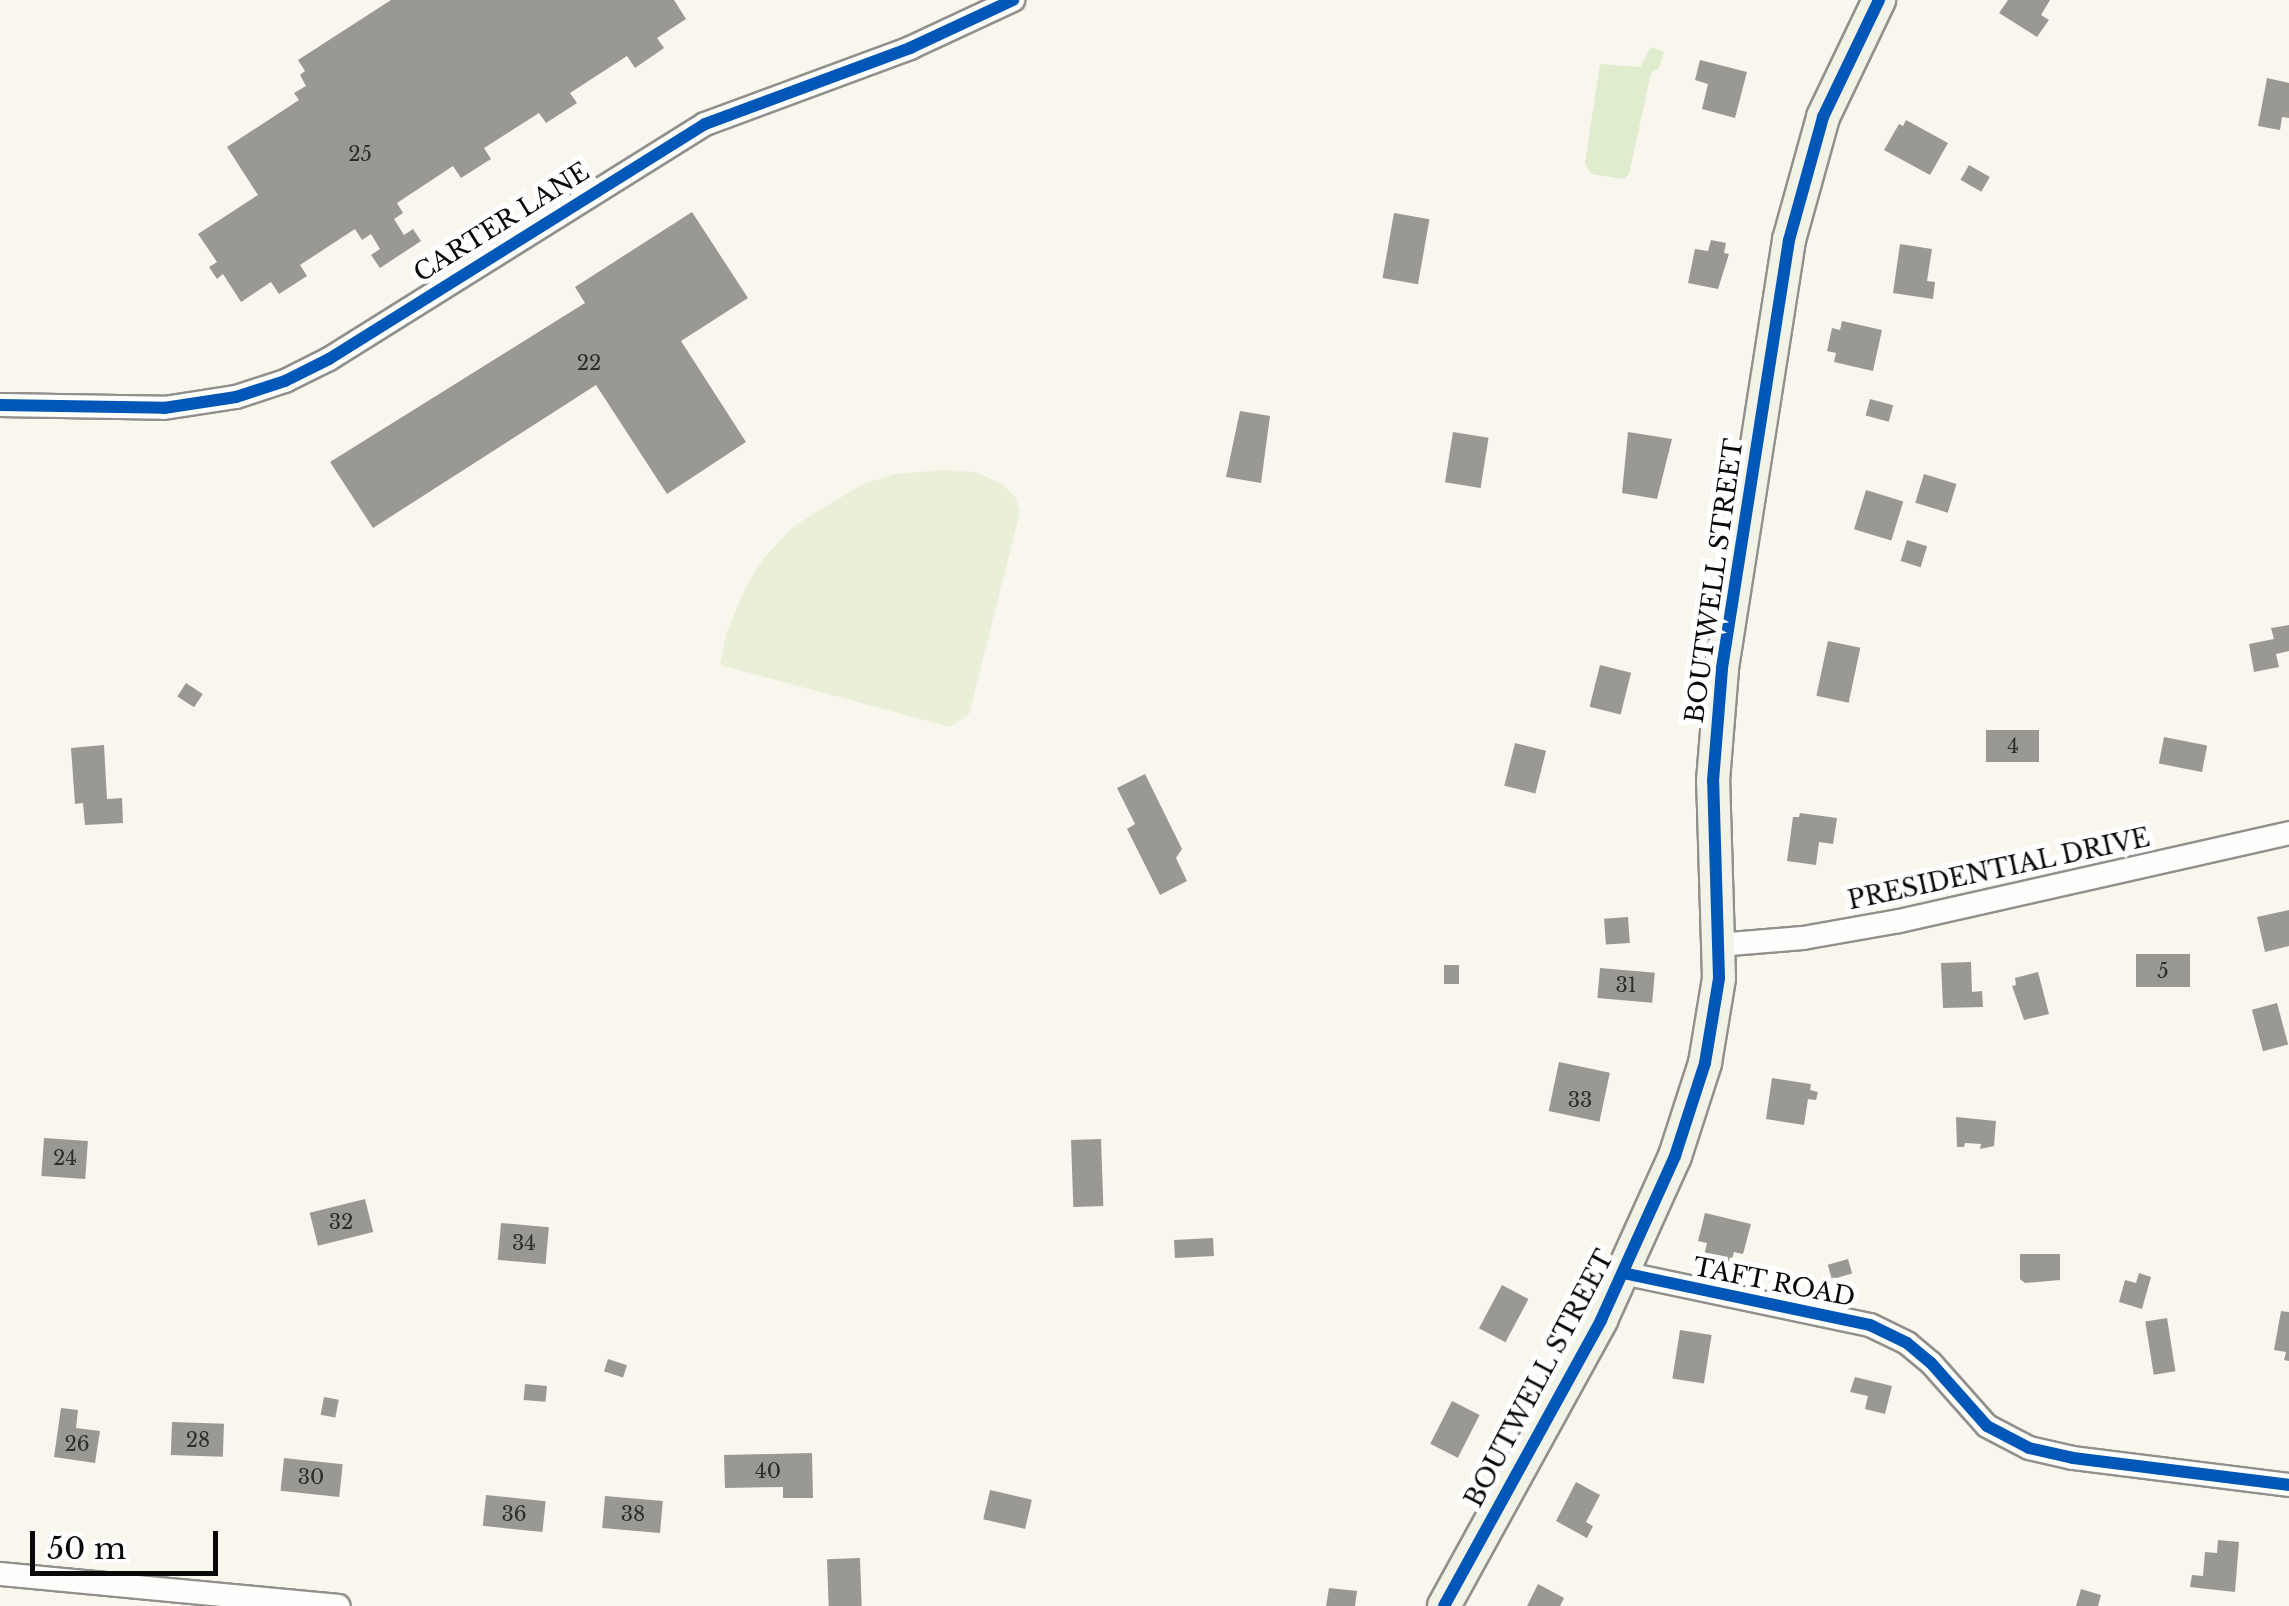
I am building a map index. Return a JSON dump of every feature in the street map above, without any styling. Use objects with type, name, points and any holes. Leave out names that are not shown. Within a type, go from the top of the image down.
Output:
[{"type":"street","name":"CARTER LANE","points":[[0,405],[164,408],[236,397],[285,381],[328,359],[706,124],[910,48],[1013,0]]},
{"type":"street","name":"BOUTWELL STREET","points":[[1444,1606],[1624,1273],[1692,1108],[1717,1005],[1713,781],[1720,684],[1789,240],[1824,117],[1879,0]]},
{"type":"street","name":"PRESIDENTIAL DRIVE","points":[[1718,945],[1803,938],[1899,922],[2289,833]]},
{"type":"street","name":"TAFT ROAD","points":[[1624,1273],[1701,1292],[1834,1314],[1870,1325],[1907,1344],[1931,1363],[1986,1426],[2042,1452],[2289,1484]]},
{"type":"street","points":[[0,1574],[338,1606]]},
{"type":"green space","points":[[1651,47],[1664,52],[1659,68],[1651,73],[1629,174],[1623,179],[1591,174],[1585,163],[1600,64],[1640,67]]},
{"type":"green space","points":[[976,472],[1002,484],[1016,498],[1020,512],[969,714],[950,727],[720,665],[727,631],[745,589],[763,559],[794,526],[863,484],[896,474]]},
{"type":"building","points":[[391,0],[674,0],[686,19],[657,38],[664,48],[635,68],[627,56],[570,93],[577,103],[546,123],[539,113],[484,148],[491,159],[461,178],[453,166],[397,203],[403,213],[394,219],[404,235],[413,229],[421,241],[380,268],[371,255],[380,249],[371,234],[362,240],[355,229],[300,265],[307,276],[279,294],[271,282],[241,302],[223,274],[217,279],[209,267],[217,262],[198,234],[258,195],[227,147],[299,100],[294,93],[306,86],[300,75],[305,71],[298,60]]},
{"type":"building","points":[[2008,0],[2050,0],[2041,15],[2049,20],[2037,37],[1999,13]]},
{"type":"building","points":[[1700,60],[1747,72],[1735,118],[1702,109],[1708,84],[1695,80]]},
{"type":"building","points":[[2267,78],[2289,83],[2289,118],[2282,117],[2280,130],[2258,126]]},
{"type":"building","points":[[1906,120],[1948,143],[1930,175],[1884,150],[1899,124],[1903,126]]},
{"type":"building","points":[[1969,165],[1990,177],[1981,192],[1960,180]]},
{"type":"building","points":[[692,212],[748,298],[681,341],[746,442],[667,494],[596,385],[373,528],[330,462],[585,303],[575,287]]},
{"type":"building","points":[[1394,213],[1429,219],[1418,284],[1383,278]]},
{"type":"building","points":[[1711,240],[1726,243],[1724,253],[1729,254],[1718,289],[1688,283],[1695,249],[1708,251]]},
{"type":"building","points":[[1900,244],[1932,249],[1927,281],[1935,282],[1933,299],[1893,293]]},
{"type":"building","points":[[1842,321],[1882,330],[1873,371],[1834,362],[1836,353],[1827,351],[1832,328],[1840,330]]},
{"type":"building","points":[[1870,399],[1893,405],[1889,422],[1866,415]]},
{"type":"building","points":[[1240,411],[1270,416],[1261,483],[1226,477]]},
{"type":"building","points":[[1453,432],[1489,438],[1481,488],[1445,482]]},
{"type":"building","points":[[1628,432],[1672,439],[1657,499],[1622,493]]},
{"type":"building","points":[[1924,474],[1957,484],[1948,513],[1915,503]]},
{"type":"building","points":[[1866,490],[1903,501],[1891,541],[1854,529]]},
{"type":"building","points":[[1907,540],[1927,546],[1921,567],[1901,561]]},
{"type":"building","points":[[2289,625],[2289,651],[2276,654],[2279,667],[2254,672],[2249,644],[2274,639],[2271,628]]},
{"type":"building","points":[[1828,641],[1860,648],[1849,703],[1816,696]]},
{"type":"building","points":[[1600,665],[1631,673],[1621,714],[1590,707]]},
{"type":"building","points":[[186,683],[203,694],[194,707],[177,696]]},
{"type":"building","points":[[1986,730],[2039,730],[2039,762],[1986,762]]},
{"type":"building","points":[[2164,737],[2207,745],[2202,772],[2159,764]]},
{"type":"building","points":[[1515,743],[1546,751],[1535,793],[1504,786]]},
{"type":"building","points":[[104,745],[107,799],[122,798],[123,823],[85,825],[83,803],[75,804],[71,748]]},
{"type":"building","points":[[1145,774],[1182,849],[1176,858],[1187,881],[1160,895],[1127,829],[1135,824],[1117,788]]},
{"type":"building","points":[[1800,813],[1837,818],[1833,844],[1819,842],[1816,865],[1787,861],[1793,817]]},
{"type":"building","points":[[2289,910],[2289,946],[2265,952],[2257,917]]},
{"type":"building","points":[[1628,917],[1630,943],[1606,945],[1604,919]]},
{"type":"building","points":[[2136,954],[2190,954],[2190,987],[2136,987]]},
{"type":"building","points":[[1971,962],[1972,992],[1982,991],[1983,1007],[1943,1008],[1941,963]]},
{"type":"building","points":[[1444,965],[1459,965],[1459,984],[1444,984]]},
{"type":"building","points":[[1600,968],[1655,973],[1652,1003],[1597,998]]},
{"type":"building","points":[[2038,972],[2049,1014],[2024,1020],[2012,986],[2016,985],[2015,978]]},
{"type":"building","points":[[2277,1003],[2288,1045],[2263,1051],[2252,1010]]},
{"type":"building","points":[[1559,1062],[1610,1073],[1599,1122],[1549,1111]]},
{"type":"building","points":[[1772,1078],[1811,1084],[1810,1090],[1818,1092],[1816,1100],[1808,1099],[1804,1125],[1766,1119]]},
{"type":"building","points":[[1956,1117],[1996,1121],[1994,1146],[1980,1149],[1981,1144],[1965,1143],[1964,1147],[1957,1147]]},
{"type":"building","points":[[44,1138],[88,1141],[85,1179],[41,1176]]},
{"type":"building","points":[[1101,1139],[1103,1206],[1073,1207],[1071,1140]]},
{"type":"building","points":[[365,1199],[373,1232],[318,1246],[310,1213]]},
{"type":"building","points":[[1705,1213],[1751,1224],[1743,1254],[1734,1252],[1731,1263],[1704,1256],[1707,1243],[1698,1241]]},
{"type":"building","points":[[501,1223],[549,1227],[546,1264],[498,1260]]},
{"type":"building","points":[[1213,1238],[1214,1256],[1175,1258],[1174,1240]]},
{"type":"building","points":[[2020,1254],[2060,1254],[2060,1280],[2025,1283],[2020,1279]]},
{"type":"building","points":[[1848,1259],[1852,1273],[1832,1279],[1828,1265]]},
{"type":"building","points":[[2139,1273],[2151,1277],[2142,1309],[2119,1302],[2125,1280],[2136,1283]]},
{"type":"building","points":[[1502,1285],[1528,1299],[1505,1342],[1479,1328]]},
{"type":"building","points":[[2281,1311],[2289,1312],[2289,1361],[2284,1360],[2286,1352],[2274,1350]]},
{"type":"building","points":[[2167,1318],[2175,1371],[2154,1375],[2145,1321]]},
{"type":"building","points":[[1680,1330],[1712,1335],[1704,1383],[1672,1378]]},
{"type":"building","points":[[608,1359],[627,1365],[623,1378],[604,1371]]},
{"type":"building","points":[[1855,1377],[1892,1386],[1885,1414],[1865,1409],[1868,1396],[1850,1392]]},
{"type":"building","points":[[525,1384],[547,1386],[546,1402],[524,1400]]},
{"type":"building","points":[[324,1397],[339,1400],[335,1418],[321,1415]]},
{"type":"building","points":[[1452,1401],[1480,1415],[1458,1458],[1430,1444]]},
{"type":"building","points":[[61,1408],[78,1410],[76,1428],[100,1431],[95,1463],[54,1457]]},
{"type":"building","points":[[172,1422],[224,1424],[223,1457],[171,1455]]},
{"type":"building","points":[[812,1453],[813,1498],[783,1498],[783,1487],[725,1488],[724,1455]]},
{"type":"building","points":[[284,1458],[343,1464],[339,1497],[281,1491]]},
{"type":"building","points":[[1576,1482],[1600,1495],[1586,1522],[1593,1526],[1587,1538],[1556,1521]]},
{"type":"building","points":[[990,1490],[1032,1500],[1025,1529],[983,1519]]},
{"type":"building","points":[[486,1495],[546,1501],[542,1532],[483,1526]]},
{"type":"building","points":[[605,1496],[663,1501],[660,1533],[602,1528]]},
{"type":"building","points":[[2218,1540],[2239,1542],[2235,1592],[2190,1587],[2192,1575],[2203,1576],[2205,1552],[2217,1553]]},
{"type":"building","points":[[860,1558],[862,1606],[829,1606],[827,1559]]},
{"type":"building","points":[[1538,1584],[1564,1598],[1560,1606],[1527,1606]]},
{"type":"building","points":[[1329,1588],[1357,1591],[1355,1606],[1326,1606]]},
{"type":"building","points":[[2081,1589],[2101,1595],[2098,1606],[2076,1606]]},
{"type":"cycle path","points":[[0,405],[164,408],[236,397],[285,381],[329,359],[705,124],[910,48],[1013,0]]},
{"type":"cycle path","points":[[1444,1606],[1601,1320],[1675,1156],[1705,1063],[1719,978],[1713,781],[1722,668],[1789,240],[1823,117],[1879,0]]},
{"type":"cycle path","points":[[1623,1273],[1870,1325],[1907,1343],[1931,1363],[1987,1426],[2029,1448],[2073,1458],[2289,1485]]}]
